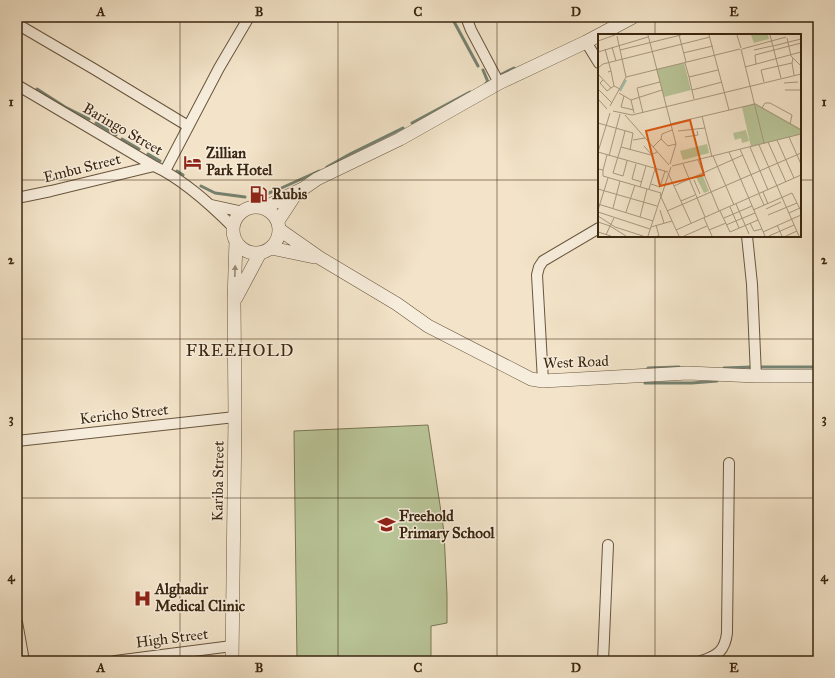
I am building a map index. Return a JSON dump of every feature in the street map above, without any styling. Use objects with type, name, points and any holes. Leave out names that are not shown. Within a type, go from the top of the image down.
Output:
[{"type":"street","points":[[165,171],[219,68],[249,17]]},
{"type":"street","points":[[466,17],[470,30],[499,83]]},
{"type":"street","points":[[601,34],[633,17]]},
{"type":"street","points":[[17,24],[94,68],[188,126]]},
{"type":"street","points":[[264,208],[298,191],[317,179],[400,139],[499,83],[598,36]]},
{"type":"street","points":[[586,42],[598,61]]},
{"type":"street","name":"Baringo Street","points":[[17,84],[154,166],[165,171],[211,205],[234,228]]},
{"type":"street","name":"Embu Street","points":[[17,198],[154,166]]},
{"type":"street","points":[[234,301],[265,251],[277,240],[279,225],[298,191]]},
{"type":"street","name":"Baringo Street","points":[[211,205],[243,212]]},
{"type":"street","points":[[265,251],[246,251],[240,247],[234,235],[234,228],[238,216],[253,207],[264,208],[274,215],[279,225]]},
{"type":"street","name":"West Road","points":[[279,225],[320,258],[397,304],[428,326],[531,379],[543,381],[688,373],[756,376],[818,376]]},
{"type":"street","points":[[543,381],[537,275],[539,266],[543,261],[598,229]]},
{"type":"street","points":[[747,237],[752,284],[756,376]]},
{"type":"street","name":"Kariba Street","points":[[232,661],[235,417],[234,301],[236,241]]},
{"type":"street","name":"West Road","points":[[265,251],[320,258]]},
{"type":"street","name":"Kericho Street","points":[[17,441],[235,417]]},
{"type":"street","points":[[701,661],[721,650],[726,643],[729,463]]},
{"type":"street","points":[[603,661],[608,545]]},
{"type":"street","points":[[17,622],[24,661]]},
{"type":"street","name":"High Street","points":[[115,661],[232,646]]},
{"type":"green space","points":[[428,425],[444,532],[447,595],[447,623],[431,626],[431,661],[297,661],[294,431]]},
{"type":"waterway","points":[[452,18],[478,66]]},
{"type":"waterway","points":[[500,75],[514,68]]},
{"type":"waterway","points":[[483,70],[488,82],[486,83]]},
{"type":"waterway","points":[[37,89],[65,107],[89,119]]},
{"type":"waterway","points":[[412,123],[470,92]]},
{"type":"waterway","points":[[96,123],[116,135]]},
{"type":"waterway","points":[[327,167],[403,128]]},
{"type":"waterway","points":[[122,139],[139,149]]},
{"type":"waterway","points":[[148,154],[160,161]]},
{"type":"waterway","points":[[177,171],[183,175]]},
{"type":"waterway","points":[[258,197],[319,171]]},
{"type":"waterway","points":[[201,186],[215,193],[245,197]]},
{"type":"waterway","points":[[648,368],[679,367]]},
{"type":"waterway","points":[[724,368],[752,367]]},
{"type":"waterway","points":[[761,367],[818,367]]},
{"type":"waterway","points":[[645,383],[692,383],[717,381]]},
{"type":"place","name":"Zillian Park Hotel","points":[[193,162]]},
{"type":"place","name":"Rubis","points":[[259,194]]},
{"type":"place","name":"Freehold Primary School","points":[[386,525]]},
{"type":"place","name":"Alghadir Medical Clinic","points":[[142,598]]},
{"type":"district","name":"FREEHOLD","points":[[240,350]]}]
